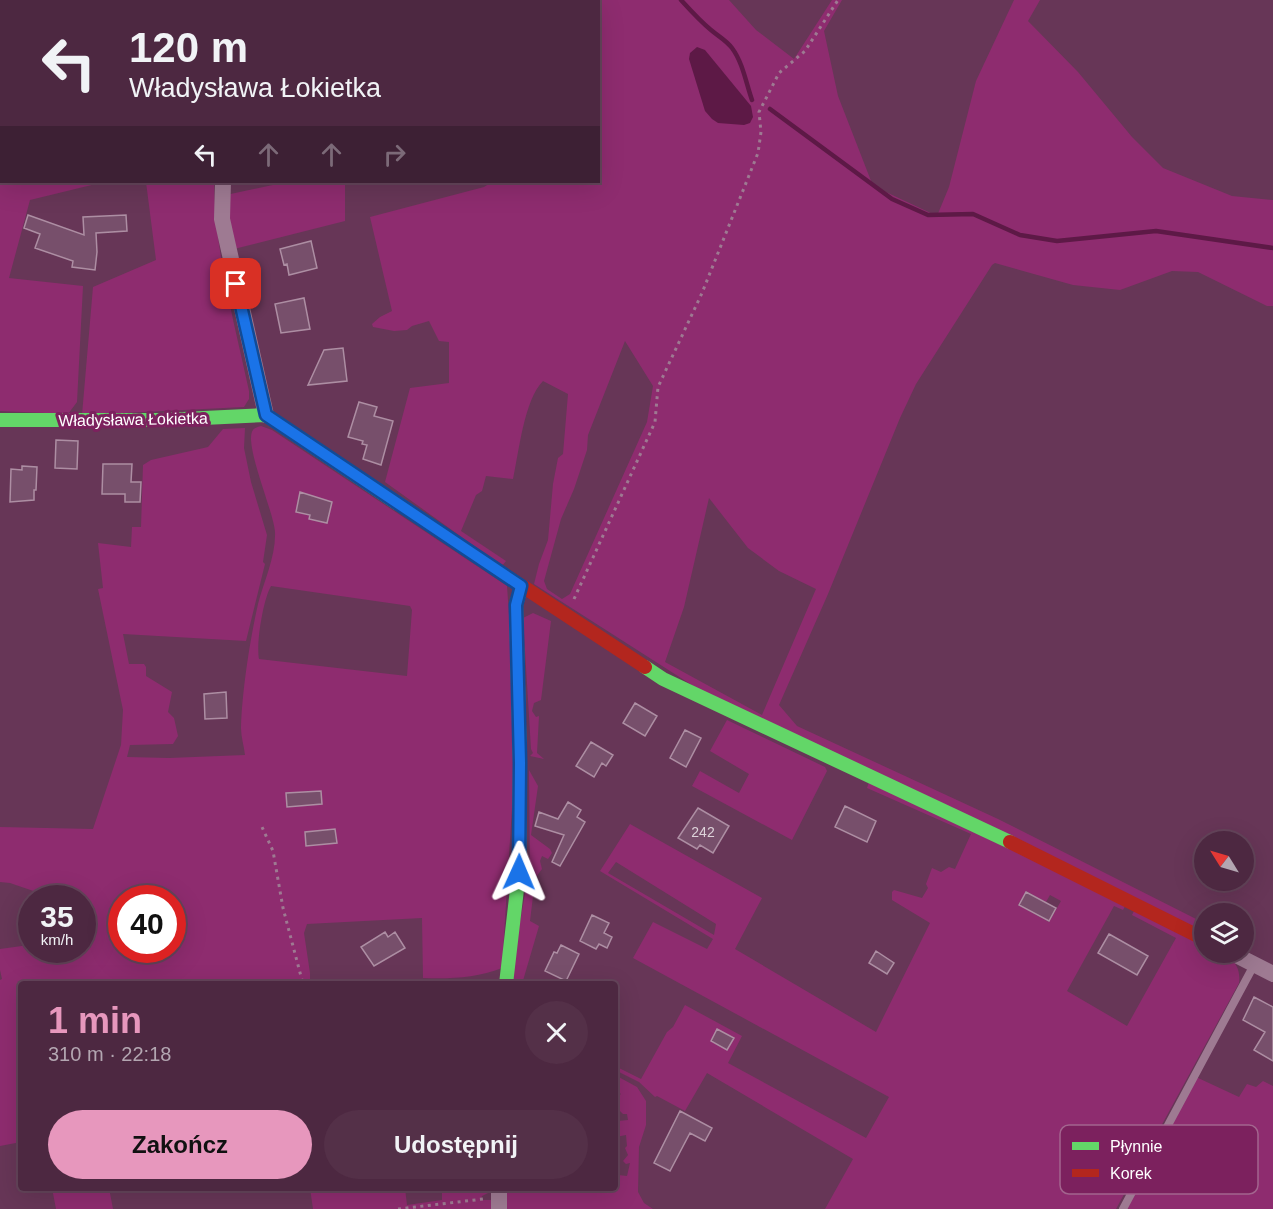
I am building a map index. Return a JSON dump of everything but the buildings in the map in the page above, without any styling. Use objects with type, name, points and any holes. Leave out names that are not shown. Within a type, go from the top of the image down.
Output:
[{"type":"street","points":[[223,183],[222,219],[266,415],[663,679],[1040,856],[1194,934]]},
{"type":"street","name":"Władysława Łokietka","points":[[0,420],[162,420],[266,415]]},
{"type":"street","points":[[506,981],[519,872],[520,763],[516,605],[521,586]]},
{"type":"street","points":[[1250,963],[1273,974]]},
{"type":"lane","points":[[1168,1125],[1254,965]]},
{"type":"lane","points":[[1123,1209],[1131,1194]]},
{"type":"path","points":[[573,601],[655,422],[658,387],[702,293],[758,153],[761,132],[759,112],[779,73],[805,51],[838,0]]},
{"type":"path","points":[[262,827],[273,851],[302,981]]},
{"type":"path","points":[[398,1209],[499,1198]]},
{"type":"shaded area","points":[[600,0],[729,0],[756,30],[794,59],[832,0],[842,0],[824,31],[838,96],[873,186],[937,216],[949,187],[976,81],[1014,0],[1040,0],[1028,21],[1078,72],[1132,137],[1163,168],[1232,196],[1273,200],[1273,306],[1267,306],[1198,272],[1172,271],[1120,290],[1073,285],[995,263],[992,265],[916,384],[779,705],[797,726],[998,819],[1194,918],[1194,929],[706,694],[534,584],[548,540],[553,484],[558,458],[563,454],[568,394],[543,381],[527,413],[513,479],[486,476],[482,491],[476,495],[461,531],[506,561],[502,566],[385,482],[410,388],[449,383],[449,342],[439,341],[429,321],[412,326],[407,330],[394,331],[373,327],[372,324],[380,317],[392,311],[370,217],[484,187],[490,183],[600,183]],"holes":[[[625,341],[653,386],[647,422],[570,594],[562,599],[547,589],[544,581],[561,519],[587,450],[588,435]],[[709,498],[748,548],[779,571],[816,589],[762,715],[665,662],[684,607]]]},
{"type":"shaded area","points":[[697,47],[705,50],[751,106],[753,117],[750,123],[744,125],[718,123],[705,111],[689,59],[690,53]]},
{"type":"shaded area","points":[[0,183],[100,183],[30,200],[9,278],[83,286],[77,402],[68,414],[0,411]]},
{"type":"shaded area","points":[[146,183],[214,183],[222,261],[249,399],[244,407],[82,415],[93,287],[156,260]]},
{"type":"shaded area","points":[[282,183],[345,183],[345,221],[234,249],[226,195]]},
{"type":"shaded area","points":[[261,426],[272,430],[507,586],[517,728],[502,968],[463,977],[423,978],[422,918],[307,924],[304,933],[310,981],[18,981],[18,1143],[0,1146],[0,980],[2,979],[0,949],[18,947],[18,963],[96,963],[96,885],[18,886],[0,882],[0,827],[93,829],[121,745],[123,710],[98,589],[103,588],[98,543],[131,547],[132,527],[141,527],[143,465],[151,460],[208,447],[223,429],[245,428],[244,448],[251,482],[267,535],[263,562],[265,564],[246,641],[123,634],[129,664],[144,664],[146,676],[172,692],[168,712],[174,718],[178,736],[173,744],[130,745],[127,757],[245,755],[241,728],[247,666],[258,604],[275,541],[273,522],[252,449],[253,430]],"holes":[[[271,586],[410,606],[412,610],[407,676],[259,659],[258,643],[261,622]]]},
{"type":"shaded area","points":[[533,613],[551,621],[541,700],[534,703],[532,711],[536,717],[539,716],[537,753],[544,759],[530,756],[533,753],[523,618]]},
{"type":"shaded area","points":[[727,720],[825,767],[827,771],[792,840],[692,786],[700,771],[739,793],[749,774],[710,751]]},
{"type":"shaded area","points":[[529,770],[538,786],[531,835],[552,853],[548,859],[542,856],[540,861],[542,869],[536,877],[530,877]]},
{"type":"shaded area","points":[[869,782],[973,828],[1126,904],[1123,910],[1114,906],[1067,991],[1127,1026],[1176,938],[1132,915],[1135,909],[1194,941],[1194,963],[1235,963],[1238,969],[1239,983],[1162,1125],[1060,1125],[1060,1194],[1124,1194],[1116,1209],[825,1209],[853,1159],[707,1073],[685,1111],[655,1097],[639,1082],[618,1072],[618,1068],[641,1079],[685,1005],[742,1036],[728,1063],[866,1138],[889,1097],[633,958],[653,922],[707,949],[713,939],[600,871],[630,824],[762,898],[735,949],[876,1032],[930,923],[892,900],[892,892],[894,890],[922,898],[928,888],[926,884],[932,868],[941,872],[949,867],[955,869],[971,834],[867,788]],"holes":[[[616,862],[716,924],[714,935],[608,873]],[[1026,891],[1046,902],[1050,895],[1061,901],[1049,922],[1018,905]]]},
{"type":"shaded area","points":[[527,883],[534,888],[530,921],[539,926],[523,981],[510,981]]},
{"type":"shaded area","points":[[618,1077],[637,1087],[646,1101],[646,1125],[639,1147],[638,1192],[644,1203],[653,1209],[503,1209],[504,1191],[618,1191],[618,1175],[627,1176],[630,1163],[626,1164],[623,1161],[628,1155],[625,1148],[627,1146],[626,1135],[618,1137],[618,1121],[628,1120],[627,1114],[623,1114],[618,1109],[618,1096],[621,1094],[618,1092]]},
{"type":"shaded area","points":[[1196,1077],[1239,1097],[1247,1084],[1256,1087],[1263,1081],[1273,1086],[1273,1209],[1126,1209],[1134,1194],[1258,1194],[1258,1125],[1171,1125]]},
{"type":"shaded area","points":[[53,1191],[110,1191],[113,1209],[56,1209]]},
{"type":"shaded area","points":[[310,1191],[405,1191],[407,1205],[442,1200],[442,1191],[492,1191],[482,1196],[481,1200],[492,1200],[495,1209],[313,1209]]},
{"type":"waterway","points":[[681,0],[732,48],[742,67],[752,100]]},
{"type":"waterway","points":[[770,109],[892,199],[928,215],[973,214],[1020,235],[1057,241],[1156,231],[1273,248]]},
{"type":"traffic: fast","points":[[0,420],[162,420],[266,415],[398,504]]},
{"type":"traffic: fast","points":[[506,981],[519,872],[520,763],[516,605],[521,587]]},
{"type":"traffic: fast","points":[[645,667],[663,679],[1010,842]]},
{"type":"traffic: jam","points":[[398,504],[645,667]]},
{"type":"traffic: jam","points":[[1010,842],[1194,934]]},
{"type":"route","points":[[236,284],[266,415],[521,586],[517,594],[516,605],[520,763],[519,872]]}]
